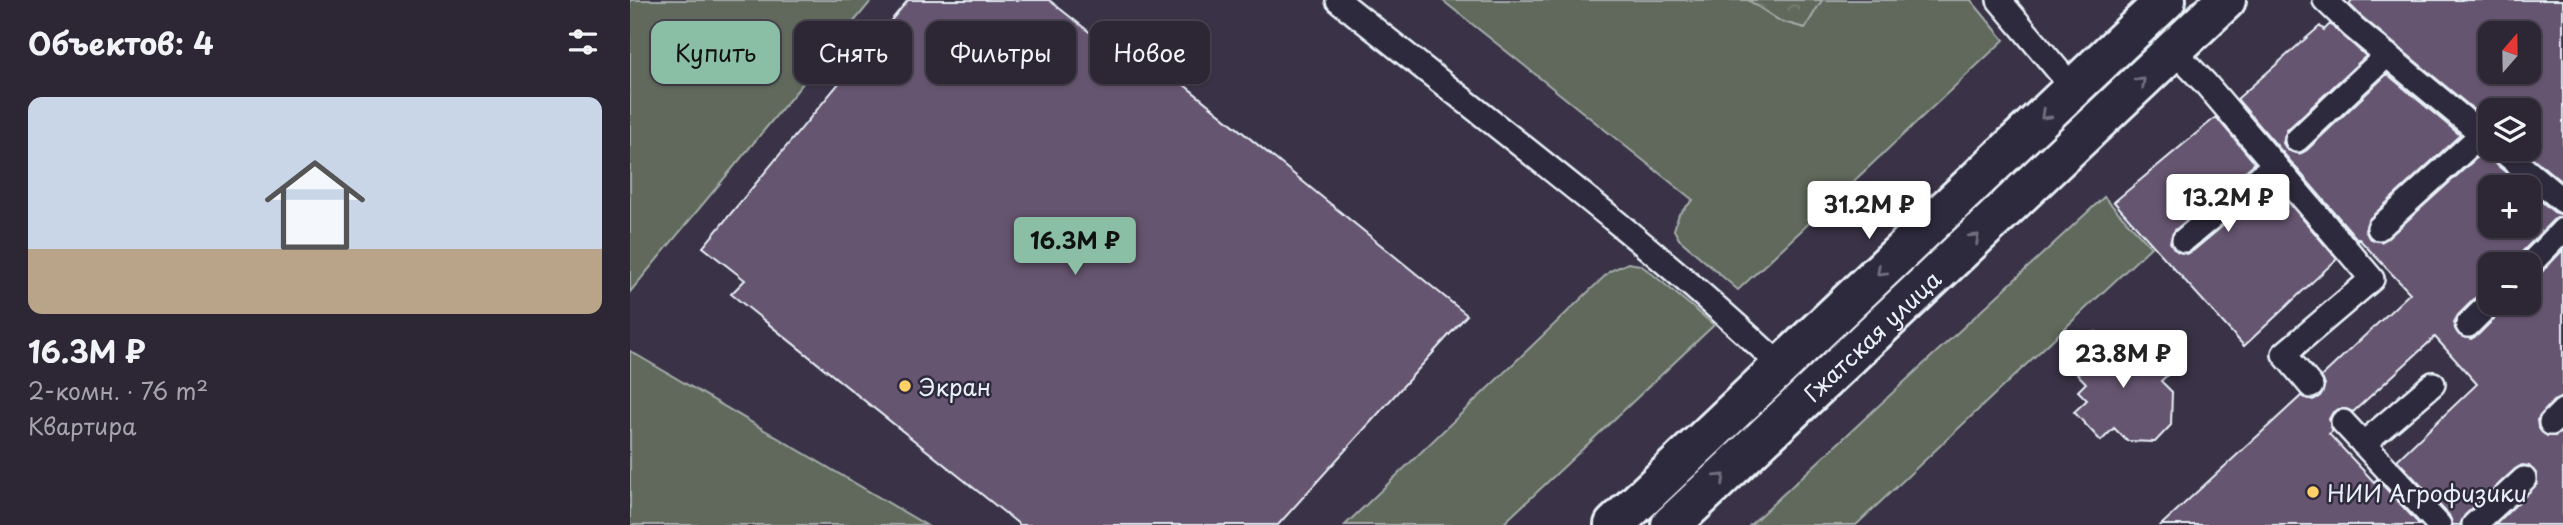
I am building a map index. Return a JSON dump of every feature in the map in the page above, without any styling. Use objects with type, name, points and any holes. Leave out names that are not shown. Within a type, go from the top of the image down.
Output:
[{"type":"street","name":"Гжатская улица","points":[[1614,525],[2166,0]]},
{"type":"street","name":"Гжатская улица","points":[[1671,525],[2226,0]]},
{"type":"lane","points":[[1338,0],[1645,247],[1730,318],[1781,366]]},
{"type":"lane","points":[[1999,0],[2073,88]]},
{"type":"lane","points":[[2325,0],[2337,13],[2478,130]]},
{"type":"lane","points":[[2174,51],[2205,83],[2372,278],[2284,355],[2311,386]]},
{"type":"lane","points":[[2297,140],[2387,55]]},
{"type":"lane","points":[[2379,228],[2478,151]]},
{"type":"lane","points":[[2515,161],[2563,201]]},
{"type":"lane","points":[[2184,240],[2274,165]]},
{"type":"lane","points":[[2541,253],[2563,230]]},
{"type":"lane","points":[[2468,325],[2478,315]]},
{"type":"lane","points":[[2363,444],[2433,384]]},
{"type":"lane","points":[[2343,422],[2439,525]]},
{"type":"lane","points":[[2474,525],[2524,479]]},
{"type":"green space","points":[[630,0],[872,0],[855,21],[794,21],[794,84],[802,84],[630,292]]},
{"type":"green space","points":[[1442,0],[1971,0],[2004,40],[1738,290],[1679,239],[1674,230],[1679,214],[1693,200]]},
{"type":"green space","points":[[1748,0],[1822,0],[1805,28],[1780,21]]},
{"type":"green space","points":[[2104,197],[2151,247],[1856,525],[1750,525]]},
{"type":"green space","points":[[1628,263],[1640,265],[1650,272],[1714,325],[1502,525],[1345,525],[1610,271]]},
{"type":"green space","points":[[630,351],[926,525],[630,525]]},
{"type":"building","points":[[908,0],[1049,0],[1076,21],[926,21],[926,84],[1076,84],[1076,21],[1090,32],[1090,84],[1183,84],[1467,315],[1278,525],[1020,525],[731,294],[745,280],[703,247],[838,84],[912,84],[912,21],[891,21]]},
{"type":"building","points":[[2352,0],[2563,0],[2563,183],[2536,161],[2541,161],[2541,98],[2478,98],[2478,113],[2349,4]]},
{"type":"building","points":[[2330,24],[2366,56],[2287,130],[2283,143],[2287,150],[2300,154],[2307,150],[2387,74],[2460,135],[2370,218],[2365,230],[2369,238],[2381,242],[2388,238],[2478,157],[2478,161],[2492,161],[2509,175],[2478,175],[2478,238],[2536,238],[2522,252],[2478,252],[2478,295],[2454,322],[2459,335],[2471,339],[2498,315],[2541,315],[2541,273],[2563,250],[2563,397],[2553,401],[2537,420],[2538,427],[2547,436],[2555,436],[2563,431],[2563,525],[2495,525],[2537,484],[2537,475],[2529,466],[2522,465],[2515,469],[2465,515],[2460,525],[2453,525],[2449,515],[2397,460],[2477,384],[2435,337],[2353,412],[2339,409],[2333,412],[2329,419],[2333,431],[2329,434],[2374,482],[2377,479],[2420,525],[2161,525],[2301,396],[2313,400],[2320,396],[2325,384],[2321,377],[2410,293],[2358,240],[2237,99],[2320,26],[2324,30]]},
{"type":"building","points":[[2216,117],[2255,163],[2175,230],[2170,242],[2174,249],[2186,254],[2193,251],[2273,184],[2337,259],[2244,346],[2114,202]]},
{"type":"building","points":[[2541,201],[2554,212],[2563,215],[2553,220],[2541,232]]},
{"type":"building","points":[[2096,332],[2115,351],[2124,342],[2134,351],[2145,341],[2173,370],[2161,381],[2172,392],[2171,425],[2155,442],[2127,441],[2114,428],[2101,441],[2074,412],[2087,400],[2078,391],[2086,383],[2065,361]]},
{"type":"place","name":"Экран","points":[[905,386]]},
{"type":"place","name":"НИИ Агрофизики","points":[[2313,492]]}]
